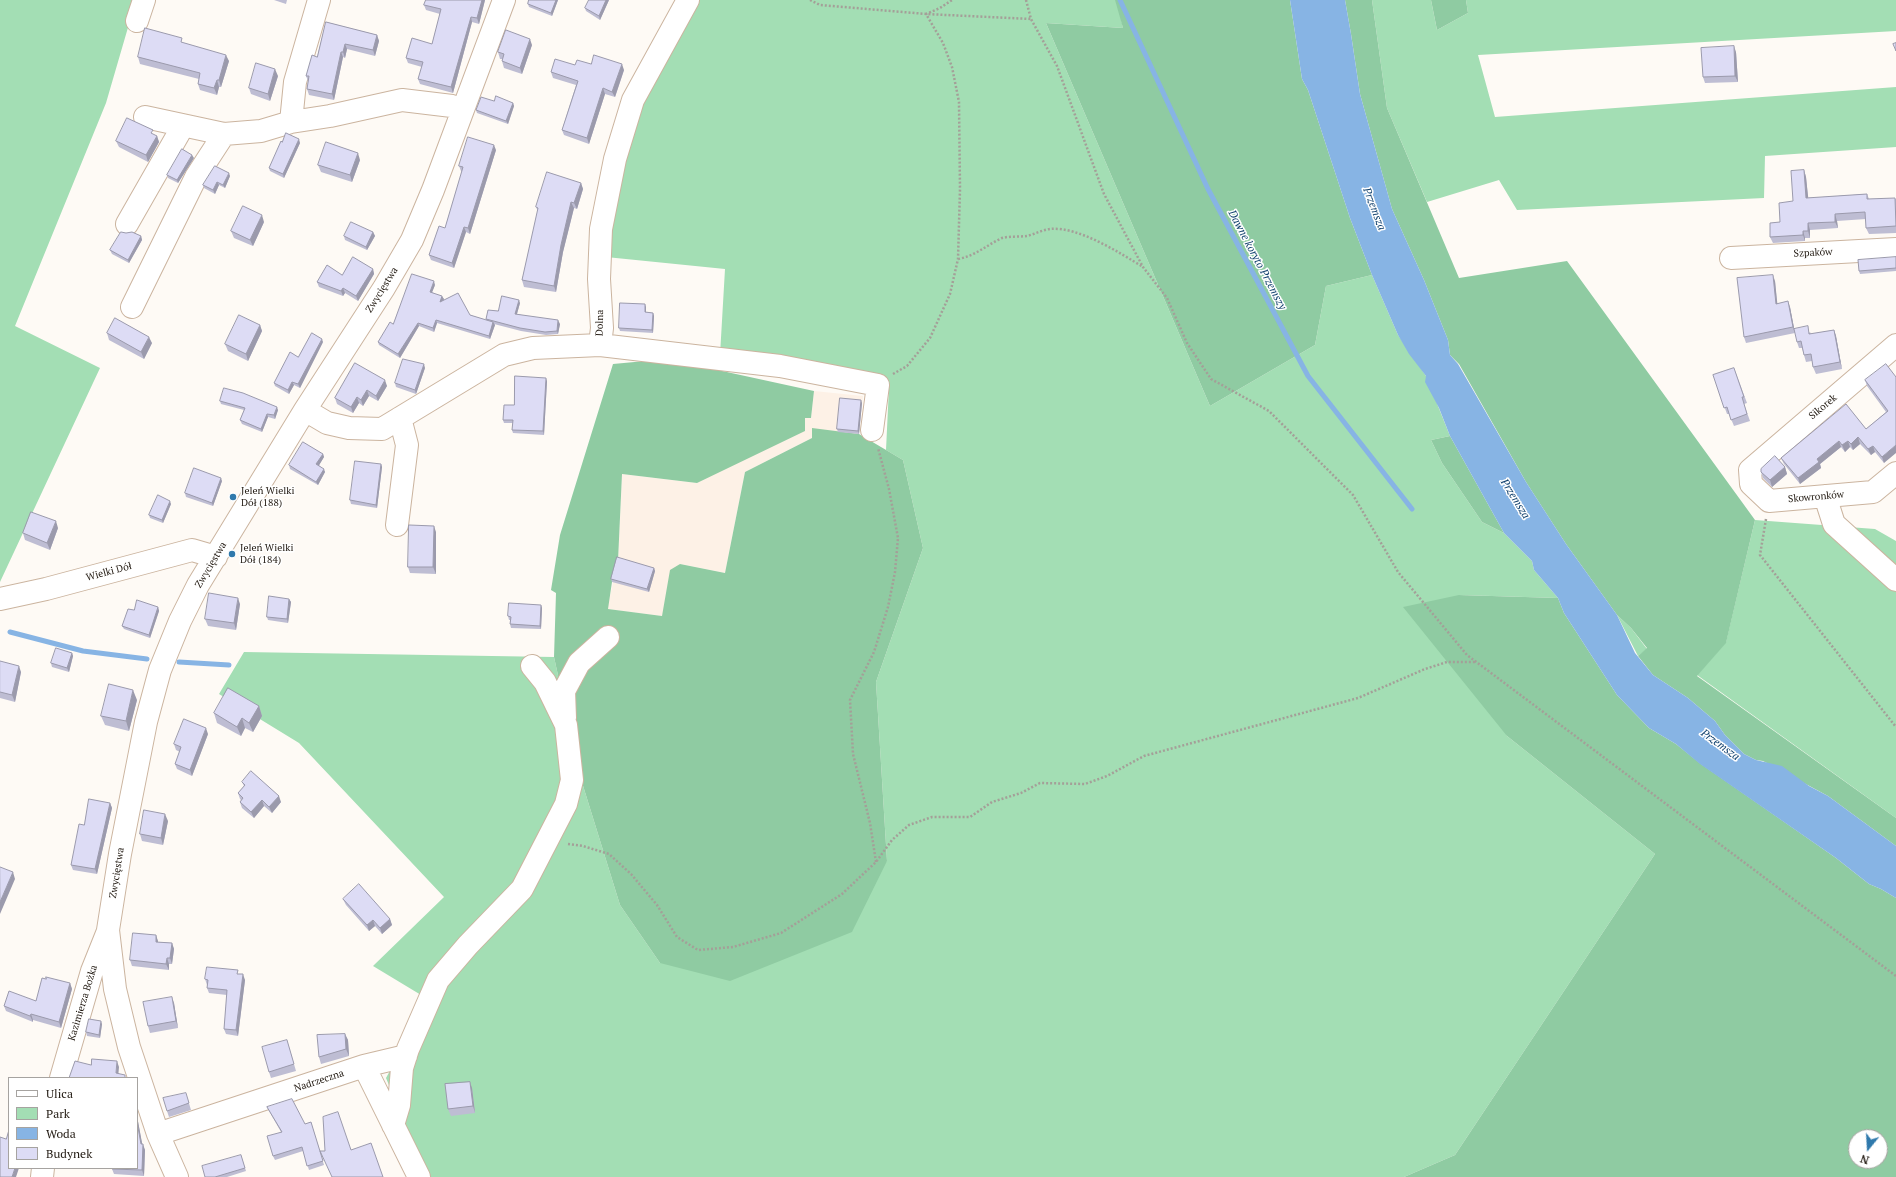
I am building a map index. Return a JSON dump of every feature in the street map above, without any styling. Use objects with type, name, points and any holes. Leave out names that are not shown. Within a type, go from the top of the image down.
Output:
[{"type":"street","points":[[137,21],[144,0]]},
{"type":"street","points":[[291,122],[295,82],[319,0]]},
{"type":"street","name":"Zwycięstwa","points":[[177,1177],[158,1134],[129,1047],[116,989],[108,930],[135,773],[146,722],[160,670],[180,621],[198,585],[305,410],[384,288],[412,240],[433,190],[504,0]]},
{"type":"street","name":"Dolna","points":[[305,410],[326,423],[349,428],[382,429],[504,355],[533,348],[600,345],[602,328],[599,279],[601,229],[616,159],[633,100],[688,0]]},
{"type":"street","points":[[146,117],[224,134],[261,131],[291,122],[330,116],[402,100],[452,106],[463,109]]},
{"type":"street","points":[[127,224],[183,126]]},
{"type":"street","points":[[132,307],[196,177],[224,134]]},
{"type":"street","name":"Szpaków","points":[[1731,258],[1896,249]]},
{"type":"street","points":[[600,345],[780,366],[878,384],[872,430]]},
{"type":"street","name":"Sikorek","points":[[1769,501],[1751,484],[1750,470],[1896,345]]},
{"type":"street","points":[[397,525],[407,445],[400,418]]},
{"type":"street","name":"Skowronków","points":[[1769,501],[1873,492],[1896,473]]},
{"type":"street","points":[[1825,496],[1834,524],[1896,580]]},
{"type":"street","name":"Wielki Dół","points":[[0,600],[46,590],[192,550],[216,557]]},
{"type":"street","points":[[393,1125],[399,1105],[402,1068],[438,980],[468,945],[522,889],[566,804],[572,780],[564,691],[578,663],[608,637]]},
{"type":"street","points":[[532,666],[544,682],[566,725]]},
{"type":"street","name":"Kazimierza Bożka","points":[[61,1077],[92,971],[108,930]]},
{"type":"street","name":"Nadrzeczna","points":[[158,1134],[364,1066],[406,1056]]},
{"type":"street","points":[[364,1066],[418,1177]]},
{"type":"path","points":[[810,0],[820,5],[926,14],[1031,19]]},
{"type":"path","points":[[926,14],[940,8],[952,0]]},
{"type":"path","points":[[1026,0],[1031,19],[1057,66],[1104,194],[1143,267],[1168,298],[1187,343],[1211,379],[1269,411],[1353,495],[1398,572],[1467,655],[1896,976]]},
{"type":"path","points":[[878,384],[907,366],[930,338],[950,294],[958,259],[960,188],[958,102],[952,67],[943,42],[926,14]]},
{"type":"path","points":[[958,259],[970,257],[1004,238],[1027,236],[1051,229],[1067,230],[1091,238],[1114,248],[1143,267]]},
{"type":"path","points":[[872,430],[890,489],[898,538],[895,572],[888,607],[874,652],[850,700],[853,754],[870,823],[876,862]]},
{"type":"path","points":[[1769,501],[1760,555],[1896,727]]},
{"type":"path","points":[[547,841],[582,846],[609,854],[631,874],[657,905],[677,937],[698,950],[733,946],[781,933],[842,894],[876,862],[892,840],[909,825],[932,817],[970,817],[992,802],[1022,794],[1040,783],[1085,784],[1107,776],[1144,756],[1358,698],[1425,669],[1447,662],[1476,662]]},
{"type":"shaded area","points":[[814,391],[863,396],[859,434],[812,438],[745,472],[725,573],[680,564],[662,616],[607,609],[618,561],[622,474],[697,483],[805,418],[811,418]]},
{"type":"green space","points":[[0,0],[136,0],[106,103],[15,326],[100,368],[0,582]]},
{"type":"green space","points":[[696,0],[1117,0],[1123,28],[1046,23],[1210,406],[1315,345],[1326,286],[1372,275],[1398,335],[1426,376],[1450,436],[1431,440],[1442,463],[1482,522],[1504,533],[1532,561],[1534,570],[1558,598],[1459,595],[1507,736],[1655,854],[1455,1155],[1404,1177],[427,1177],[386,1078],[404,1045],[426,998],[373,966],[444,897],[299,743],[219,694],[244,652],[554,657],[580,776],[620,905],[660,963],[887,861],[876,682],[923,548],[903,460],[886,450],[889,387],[720,355],[725,269],[606,257],[612,217],[641,99]]},
{"type":"green space","points":[[1115,0],[1290,0],[1302,79],[1308,90],[1350,218],[1372,275],[1326,286],[1315,345],[1210,406],[1046,23],[1123,28]]},
{"type":"green space","points":[[1345,0],[1372,0],[1387,108],[1459,278],[1567,261],[1755,520],[1726,643],[1697,676],[1896,818],[1896,846],[1828,796],[1763,761],[1756,760],[1744,754],[1725,735],[1715,721],[1688,698],[1653,675],[1638,656],[1647,648],[1631,628],[1617,615],[1566,544],[1526,482],[1459,364],[1450,355],[1448,340],[1424,280],[1392,209],[1360,94]]},
{"type":"green space","points":[[1372,0],[1431,0],[1437,30],[1468,13],[1466,0],[1896,0],[1896,31],[1478,55],[1495,117],[1896,87],[1896,147],[1765,156],[1764,198],[1517,210],[1499,180],[1427,202],[1387,108]]},
{"type":"green space","points":[[1431,0],[1466,0],[1468,13],[1437,30]]},
{"type":"green space","points":[[667,359],[814,391],[811,418],[805,418],[805,431],[697,483],[622,474],[618,561],[612,582],[608,609],[662,616],[670,570],[680,564],[725,573],[745,472],[812,438],[812,428],[859,434],[903,460],[923,548],[876,682],[887,861],[852,932],[730,981],[660,963],[620,905],[580,776],[554,657],[556,593],[551,590],[560,535],[613,364]]},
{"type":"green space","points":[[1450,436],[1504,533],[1482,522],[1442,463],[1431,440]]},
{"type":"green space","points":[[1755,520],[1875,529],[1896,541],[1896,818],[1697,675],[1726,642]]},
{"type":"green space","points":[[1459,595],[1558,598],[1564,613],[1617,695],[1649,728],[1676,744],[1701,764],[1836,858],[1869,884],[1896,898],[1896,1177],[1404,1177],[1455,1155],[1655,854],[1507,736],[1403,607]]},
{"type":"green space","points":[[1617,615],[1631,628],[1647,649],[1638,656]]},
{"type":"water","name":"Przemsza","points":[[1290,0],[1345,0],[1360,94],[1392,209],[1424,280],[1448,340],[1450,355],[1458,364],[1526,482],[1566,544],[1617,615],[1635,653],[1653,675],[1688,698],[1715,721],[1725,735],[1744,754],[1756,760],[1782,766],[1809,786],[1828,796],[1896,846],[1896,898],[1869,884],[1836,858],[1700,764],[1676,744],[1649,728],[1617,695],[1564,613],[1558,598],[1534,570],[1532,561],[1504,533],[1450,436],[1439,408],[1425,382],[1426,376],[1409,354],[1398,335],[1372,275],[1350,218],[1308,90],[1302,79]]},
{"type":"building","points":[[426,0],[482,0],[477,18],[471,17],[451,87],[418,79],[423,62],[406,58],[412,38],[432,44],[441,9],[424,5]]},
{"type":"building","points":[[529,0],[556,0],[551,13],[528,4]]},
{"type":"building","points":[[589,0],[606,0],[599,16],[585,8]]},
{"type":"building","points":[[326,22],[377,35],[373,50],[345,44],[343,52],[341,52],[332,94],[307,89],[309,76],[306,76],[312,55],[317,57]]},
{"type":"building","points":[[145,28],[182,38],[181,42],[226,55],[219,80],[217,80],[214,88],[198,84],[200,73],[138,57]]},
{"type":"building","points":[[506,30],[530,39],[520,68],[502,61],[504,54],[498,52]]},
{"type":"building","points":[[1896,43],[1896,51],[1893,44]]},
{"type":"building","points":[[1734,46],[1735,76],[1703,77],[1701,48]]},
{"type":"building","points":[[594,55],[622,64],[612,92],[603,88],[587,138],[562,130],[578,81],[551,72],[555,59],[575,65],[577,60],[591,64]]},
{"type":"building","points":[[256,63],[275,69],[268,94],[249,88]]},
{"type":"building","points":[[496,96],[513,103],[506,121],[476,110],[481,97],[494,101]]},
{"type":"building","points":[[127,118],[153,130],[151,133],[157,136],[146,155],[116,141]]},
{"type":"building","points":[[286,133],[299,139],[283,174],[269,168]]},
{"type":"building","points":[[468,137],[494,145],[468,228],[464,227],[452,263],[429,255],[439,226],[445,228],[463,167],[459,166]]},
{"type":"building","points":[[326,142],[358,153],[350,175],[318,165]]},
{"type":"building","points":[[182,149],[192,155],[177,180],[167,175]]},
{"type":"building","points":[[215,166],[229,173],[223,185],[217,182],[213,190],[203,185]]},
{"type":"building","points":[[1804,170],[1806,198],[1867,194],[1867,199],[1895,198],[1896,226],[1866,228],[1865,212],[1835,214],[1835,222],[1808,223],[1808,231],[1803,231],[1803,235],[1770,237],[1770,223],[1780,222],[1779,203],[1793,201],[1791,171]]},
{"type":"building","points":[[547,172],[581,183],[574,203],[571,202],[561,245],[554,286],[522,280],[538,208],[536,207]]},
{"type":"building","points":[[243,206],[262,215],[250,240],[231,231]]},
{"type":"building","points":[[351,222],[373,232],[366,247],[344,236]]},
{"type":"building","points":[[121,232],[132,232],[141,236],[128,260],[110,250]]},
{"type":"building","points":[[353,257],[373,269],[356,296],[343,288],[341,291],[317,282],[327,265],[342,275]]},
{"type":"building","points":[[1896,257],[1896,268],[1859,271],[1858,260]]},
{"type":"building","points":[[412,274],[434,281],[430,292],[442,296],[440,302],[458,293],[470,315],[493,322],[489,336],[436,320],[433,328],[418,323],[398,354],[378,342],[390,322],[393,324]]},
{"type":"building","points":[[1773,275],[1776,304],[1788,301],[1793,327],[1744,337],[1737,278]]},
{"type":"building","points":[[502,296],[519,300],[515,314],[558,320],[557,331],[545,332],[520,328],[486,319],[488,310],[498,311]]},
{"type":"building","points":[[620,303],[645,304],[645,312],[653,313],[652,330],[619,328]]},
{"type":"building","points":[[239,315],[260,325],[246,354],[225,344]]},
{"type":"building","points":[[115,318],[149,337],[141,352],[107,333]]},
{"type":"building","points":[[1808,326],[1809,334],[1834,330],[1840,362],[1813,367],[1811,354],[1804,355],[1801,341],[1797,342],[1794,329]]},
{"type":"building","points":[[312,333],[322,339],[298,384],[292,382],[288,390],[274,383],[290,352],[298,357]]},
{"type":"building","points":[[403,359],[424,364],[415,390],[395,383]]},
{"type":"building","points":[[355,363],[385,380],[376,396],[367,390],[361,400],[357,397],[351,407],[335,398]]},
{"type":"building","points":[[1886,364],[1896,377],[1896,445],[1882,457],[1873,446],[1868,449],[1858,437],[1851,444],[1848,441],[1842,445],[1839,441],[1817,459],[1819,462],[1798,478],[1781,458],[1846,404],[1866,429],[1888,411],[1865,380]]},
{"type":"building","points":[[1734,368],[1744,397],[1742,397],[1747,414],[1731,420],[1727,407],[1724,408],[1713,375]]},
{"type":"building","points":[[515,376],[546,378],[543,431],[512,430],[513,420],[503,420],[504,405],[514,405]]},
{"type":"building","points":[[224,388],[243,393],[277,407],[274,415],[267,414],[261,429],[240,420],[245,408],[220,401]]},
{"type":"building","points":[[840,398],[861,400],[858,431],[837,429]]},
{"type":"building","points":[[303,442],[323,454],[316,464],[324,469],[316,482],[289,465]]},
{"type":"building","points":[[1775,456],[1785,467],[1770,480],[1761,472],[1761,469]]},
{"type":"building","points":[[355,461],[381,464],[376,505],[350,500]]},
{"type":"building","points":[[194,468],[221,478],[212,503],[185,493]]},
{"type":"building","points":[[158,495],[170,501],[162,520],[149,515]]},
{"type":"building","points":[[31,512],[56,521],[47,543],[23,533]]},
{"type":"building","points":[[409,525],[434,526],[433,567],[408,567]]},
{"type":"building","points":[[617,557],[654,568],[647,589],[611,579]]},
{"type":"building","points":[[209,593],[238,598],[234,623],[205,619]]},
{"type":"building","points":[[269,596],[289,599],[287,619],[267,617]]},
{"type":"building","points":[[137,600],[158,607],[149,635],[122,626],[128,609],[134,610]]},
{"type":"building","points":[[509,603],[541,605],[540,626],[510,624],[511,617],[508,616]]},
{"type":"building","points":[[56,648],[72,653],[67,668],[51,663]]},
{"type":"building","points":[[0,661],[19,666],[12,695],[0,692]]},
{"type":"building","points":[[109,684],[133,690],[126,721],[101,716]]},
{"type":"building","points":[[228,688],[259,706],[249,723],[242,718],[237,727],[214,713]]},
{"type":"building","points":[[184,719],[206,728],[190,770],[175,764],[181,747],[174,744]]},
{"type":"building","points":[[251,771],[279,796],[269,807],[262,800],[251,812],[240,802],[243,798],[238,793],[245,785],[242,782]]},
{"type":"building","points":[[89,799],[110,803],[95,869],[71,865],[79,824],[84,825]]},
{"type":"building","points":[[144,810],[165,814],[161,838],[140,834]]},
{"type":"building","points":[[0,867],[13,872],[0,902]]},
{"type":"building","points":[[359,884],[390,919],[380,928],[373,920],[367,925],[343,899]]},
{"type":"building","points":[[133,933],[156,935],[156,942],[172,943],[170,958],[167,958],[166,964],[130,960]]},
{"type":"building","points":[[207,967],[238,970],[237,974],[243,974],[236,1030],[224,1029],[227,990],[207,988],[208,980],[205,979]]},
{"type":"building","points":[[46,977],[70,983],[59,1022],[31,1014],[30,1016],[4,1006],[9,991],[36,1001],[42,978],[46,979]]},
{"type":"building","points":[[172,997],[176,1021],[148,1026],[143,1002]]},
{"type":"building","points":[[89,1019],[101,1021],[99,1035],[86,1032]]},
{"type":"building","points":[[345,1034],[346,1049],[319,1057],[317,1035]]},
{"type":"building","points":[[287,1040],[294,1064],[269,1072],[262,1047]]},
{"type":"building","points":[[92,1059],[117,1061],[116,1073],[125,1075],[125,1077],[69,1077],[75,1061],[91,1065]]},
{"type":"building","points":[[470,1082],[473,1106],[448,1109],[445,1084]]},
{"type":"building","points":[[186,1093],[189,1103],[167,1111],[163,1098]]},
{"type":"building","points":[[292,1099],[305,1124],[311,1122],[323,1161],[307,1166],[302,1147],[273,1156],[267,1136],[282,1132],[267,1107]]},
{"type":"building","points":[[338,1112],[351,1150],[371,1143],[383,1177],[332,1177],[320,1151],[325,1151],[323,1117]]},
{"type":"building","points":[[138,1128],[141,1144],[143,1144],[142,1170],[112,1169],[138,1169]]},
{"type":"building","points":[[8,1133],[8,1169],[15,1169],[12,1177],[0,1177],[0,1137],[6,1139]]},
{"type":"building","points":[[241,1155],[245,1168],[215,1177],[205,1177],[202,1166]]},
{"type":"waterway","name":"Dawne koryto Przemszy","points":[[1120,0],[1208,189],[1308,376],[1412,509]]},
{"type":"waterway","points":[[10,632],[83,651],[147,659]]},
{"type":"waterway","points":[[179,662],[229,665]]},
{"type":"place","name":"Jeleń Wielki Dół (188)","points":[[233,497]]},
{"type":"place","name":"Jeleń Wielki Dół (184)","points":[[232,554]]}]
